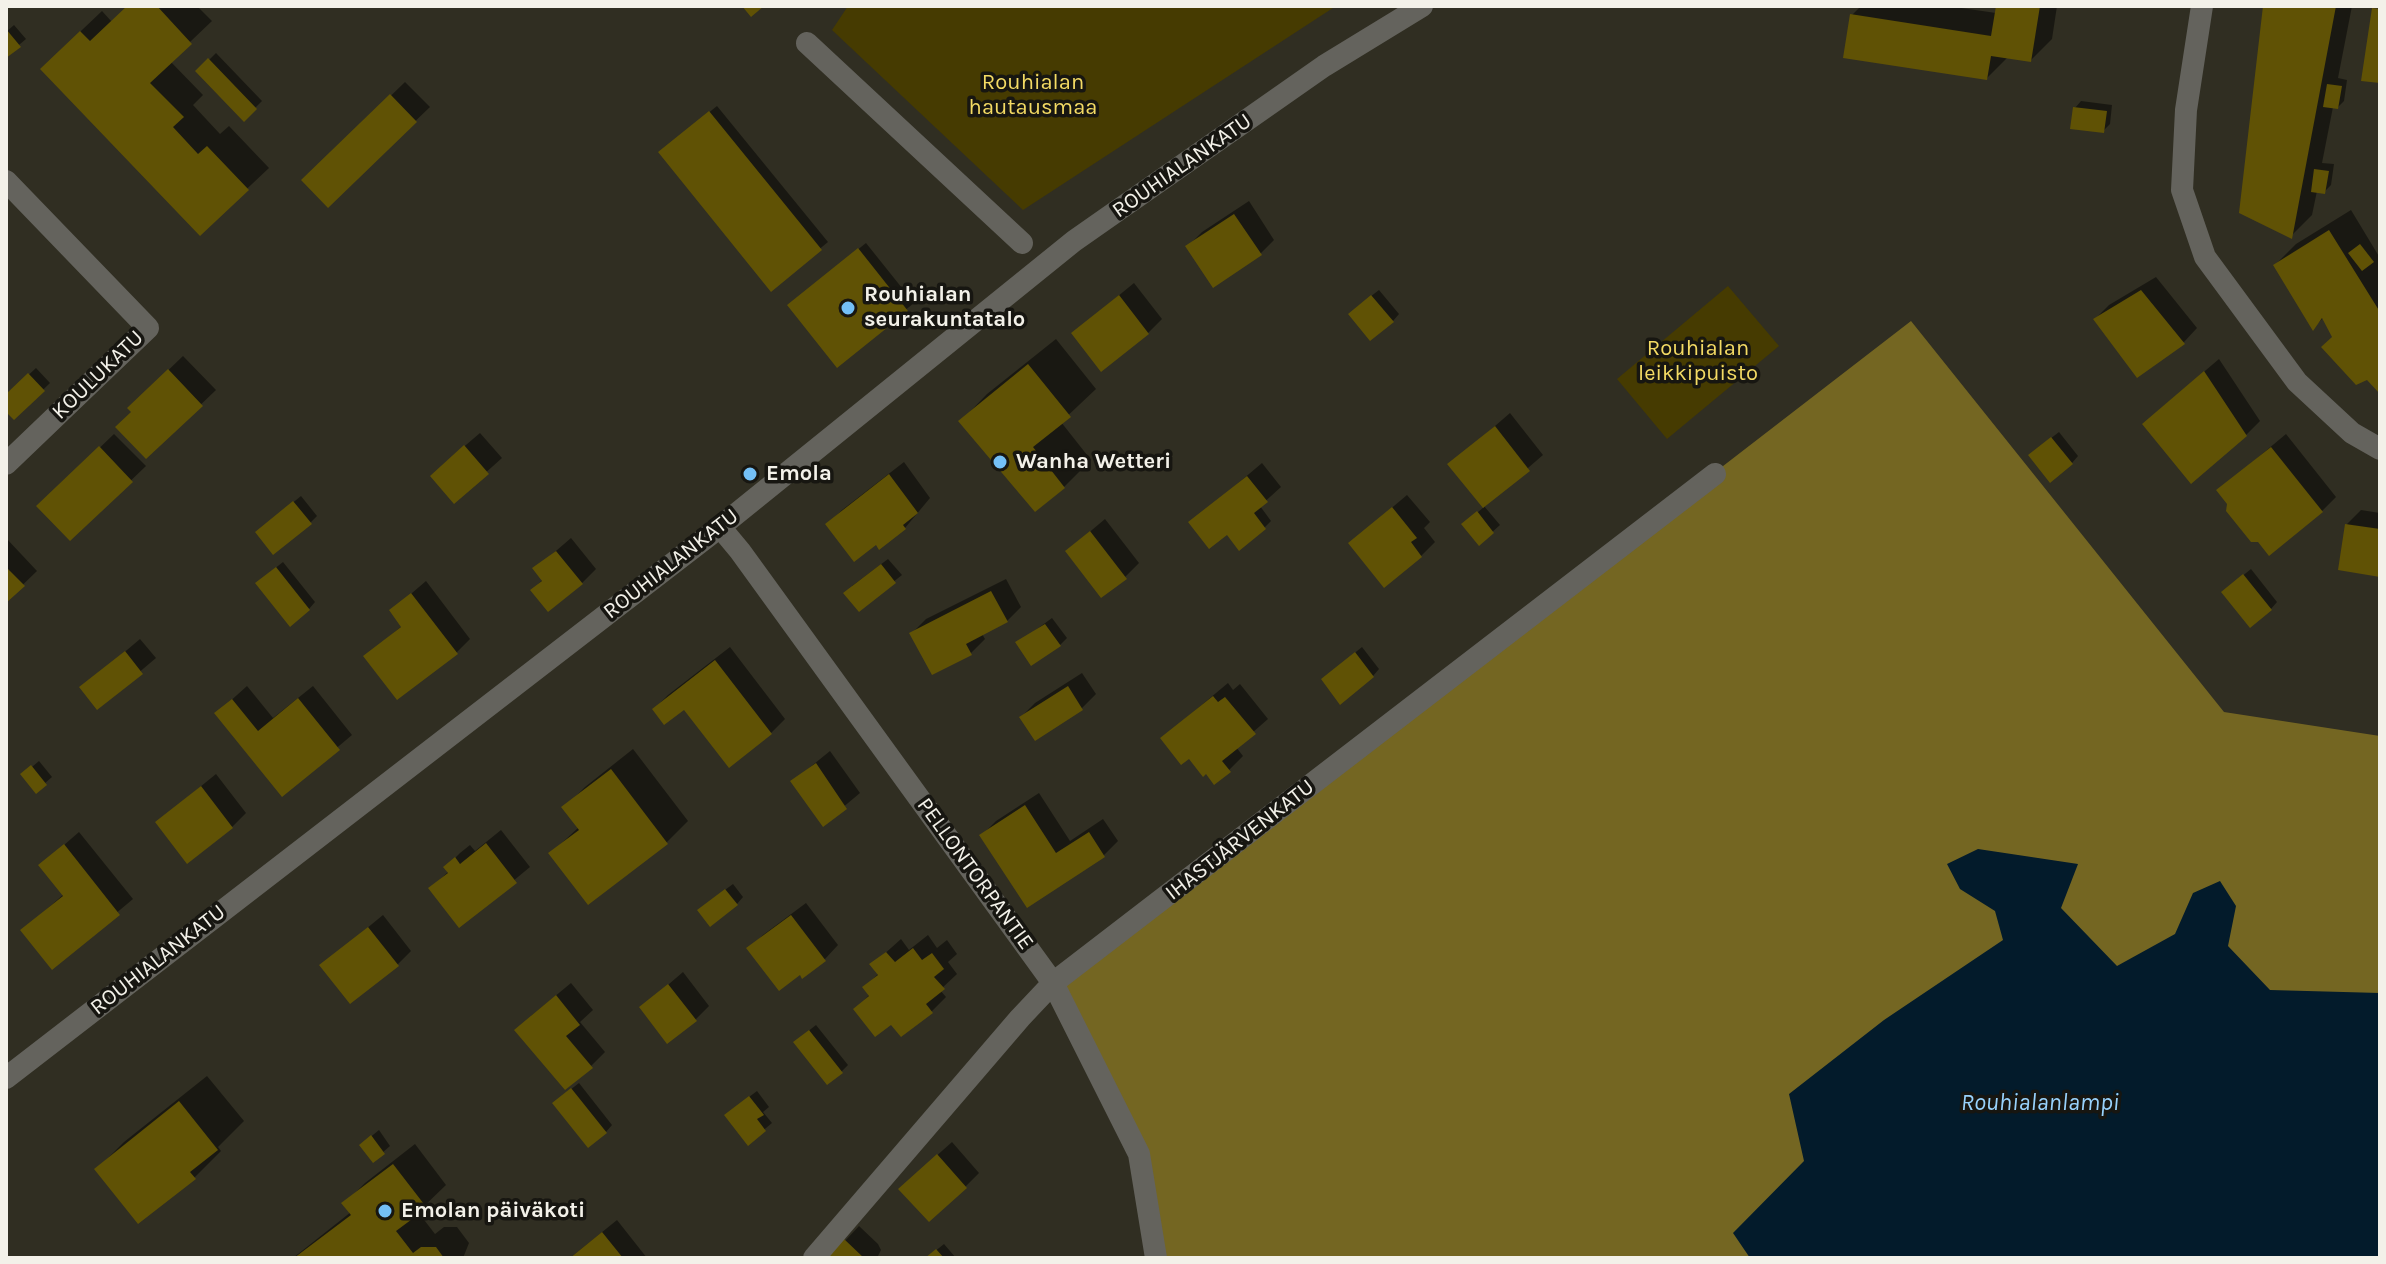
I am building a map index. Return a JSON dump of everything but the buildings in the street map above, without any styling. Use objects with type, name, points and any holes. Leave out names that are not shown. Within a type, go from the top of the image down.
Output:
[{"type":"street","name":"ROUHIALANKATU","points":[[6,1078],[720,527],[1074,241],[1324,66],[1422,6]]},
{"type":"street","points":[[2202,6],[2186,110],[2182,190],[2205,257],[2297,382],[2352,433],[2380,449]]},
{"type":"street","points":[[807,43],[1022,243]]},
{"type":"street","name":"KOULUKATU","points":[[6,181],[148,328],[6,464]]},
{"type":"street","name":"IHASTJÄRVENKATU","points":[[814,1258],[1053,983],[1715,474]]},
{"type":"street","name":"PELLONTORPANTIE","points":[[720,527],[750,563],[1053,983],[1139,1154],[1156,1258]]},
{"type":"green space","name":"Rouhialan hautausmaa","points":[[848,6],[1336,6],[1023,210],[832,30]]},
{"type":"green space","name":"Rouhialan leikkipuisto","points":[[1728,286],[1779,346],[1667,439],[1617,379]]},
{"type":"shaded area","points":[[1911,321],[2224,712],[2380,736],[2380,1258],[1156,1258],[1139,1154],[1053,983]]},
{"type":"water","name":"Rouhialanlampi","points":[[1978,849],[2078,864],[2061,908],[2117,966],[2175,934],[2193,893],[2220,881],[2236,906],[2228,946],[2270,990],[2380,993],[2380,1258],[1750,1258],[1733,1233],[1804,1161],[1789,1094],[1884,1020],[2003,940],[1995,911],[1960,889],[1947,864]]},
{"type":"place","name":"Rouhialan seurakuntatalo","points":[[848,308]]},
{"type":"place","name":"Wanha Wetteri","points":[[1000,462]]},
{"type":"place","name":"Emola","points":[[750,474]]},
{"type":"place","name":"Emolan päiväkoti","points":[[385,1211]]}]
